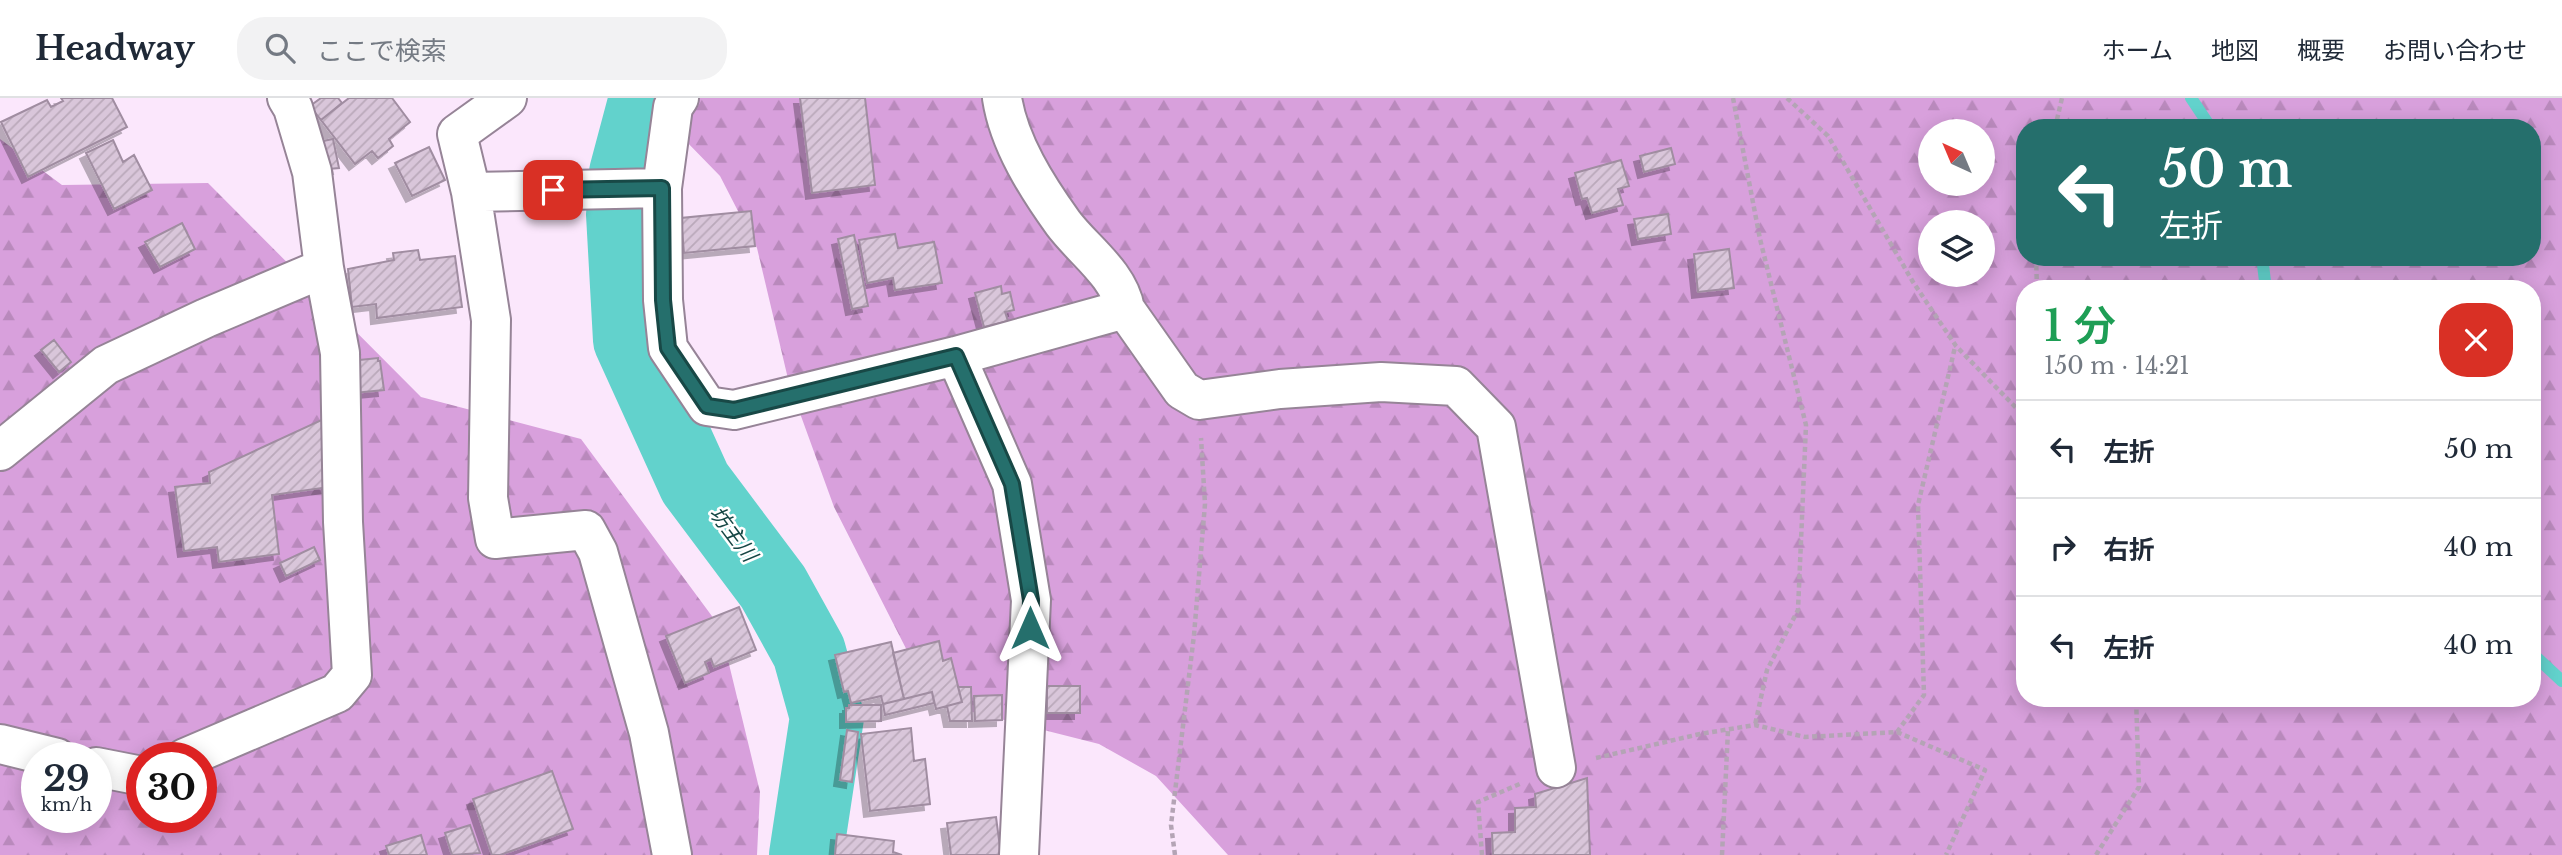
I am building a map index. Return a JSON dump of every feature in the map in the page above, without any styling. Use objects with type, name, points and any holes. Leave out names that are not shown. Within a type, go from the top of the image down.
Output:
[{"type":"street","points":[[217,745],[337,694],[352,675],[343,522],[340,353],[324,268],[312,172],[293,108],[287,98]]},
{"type":"street","points":[[507,98],[457,134],[471,192],[491,320],[488,498],[495,539],[586,530],[598,552],[649,733],[672,855]]},
{"type":"street","points":[[679,98],[673,107],[662,188],[663,300],[668,348],[707,406],[734,410],[956,356],[1125,309]]},
{"type":"street","points":[[1002,98],[1004,111],[1025,163],[1063,223],[1111,278],[1122,296],[1125,309],[1182,390],[1199,400],[1280,389],[1381,382],[1456,386],[1496,427],[1556,768]]},
{"type":"street","points":[[471,192],[662,188]]},
{"type":"street","points":[[0,451],[106,365],[206,318],[324,268]]},
{"type":"street","points":[[956,356],[1012,484],[1031,600],[1020,855]]},
{"type":"street","points":[[0,744],[21,749]]},
{"type":"path","points":[[1733,98],[1760,239],[1806,425],[1798,610],[1767,670],[1755,725]]},
{"type":"path","points":[[1787,98],[1828,136],[1913,282],[1955,346],[2016,408]]},
{"type":"path","points":[[2057,119],[2062,98]]},
{"type":"path","points":[[1897,732],[1924,695],[1918,505],[1955,346]]},
{"type":"path","points":[[1175,855],[1171,825],[1194,635],[1205,503],[1199,400]]},
{"type":"path","points":[[2096,855],[2139,787],[2136,707]]},
{"type":"path","points":[[1482,855],[1478,802],[1556,768],[1700,734],[1755,725],[1805,737],[1897,732],[1985,771],[1946,855]]},
{"type":"path","points":[[1722,855],[1728,730]]},
{"type":"green space","points":[[644,98],[2562,98],[2562,855],[1228,855],[1156,776],[1099,744],[957,708],[922,680],[834,507],[789,383],[757,248],[720,176]]},
{"type":"green space","points":[[0,139],[62,185],[208,183],[421,397],[581,439],[720,627],[760,792],[757,855],[0,855]]},
{"type":"building","points":[[61,98],[112,98],[127,127],[28,177],[1,122],[47,100],[51,107],[63,101]]},
{"type":"building","points":[[321,98],[338,98],[342,103],[321,120],[310,106]]},
{"type":"building","points":[[349,98],[392,98],[410,122],[389,139],[393,146],[378,158],[372,151],[355,164],[321,120]]},
{"type":"building","points":[[800,98],[865,98],[875,185],[812,193]]},
{"type":"building","points":[[333,139],[339,168],[329,169],[323,141]]},
{"type":"building","points":[[113,140],[123,162],[134,155],[152,190],[114,209],[86,153]]},
{"type":"building","points":[[429,147],[445,180],[412,196],[395,163]]},
{"type":"building","points":[[1671,148],[1675,164],[1644,172],[1640,156]]},
{"type":"building","points":[[1621,160],[1629,186],[1618,189],[1623,205],[1592,213],[1587,198],[1582,199],[1575,173]]},
{"type":"building","points":[[751,211],[755,246],[684,253],[681,218]]},
{"type":"building","points":[[1668,214],[1671,234],[1638,239],[1634,219]]},
{"type":"building","points":[[182,223],[195,249],[160,267],[145,242]]},
{"type":"building","points":[[895,234],[898,248],[934,242],[942,283],[895,290],[893,278],[867,283],[859,240]]},
{"type":"building","points":[[854,235],[868,306],[852,309],[838,239]]},
{"type":"building","points":[[1729,249],[1734,288],[1698,292],[1694,254]]},
{"type":"building","points":[[418,250],[420,260],[455,256],[462,307],[377,318],[376,304],[352,307],[348,269],[394,260],[393,253]]},
{"type":"building","points":[[1001,286],[1002,294],[1010,292],[1014,310],[1005,312],[1008,321],[984,327],[975,293]]},
{"type":"building","points":[[54,340],[71,362],[59,372],[41,350]]},
{"type":"building","points":[[378,358],[384,390],[354,393],[350,361]]},
{"type":"building","points":[[328,417],[329,487],[272,495],[279,554],[219,562],[217,547],[184,551],[175,487],[210,483],[209,472]]},
{"type":"building","points":[[314,547],[320,560],[286,576],[280,563]]},
{"type":"building","points":[[739,607],[756,650],[714,667],[711,659],[705,662],[709,673],[685,683],[666,636]]},
{"type":"building","points":[[939,641],[943,661],[951,658],[962,702],[936,709],[932,692],[904,699],[893,653]]},
{"type":"building","points":[[891,642],[904,699],[883,704],[881,696],[851,703],[848,691],[844,692],[835,655]]},
{"type":"building","points":[[1047,686],[1080,686],[1080,713],[1047,713]]},
{"type":"building","points":[[958,687],[971,687],[972,721],[950,721],[947,706],[962,702]]},
{"type":"building","points":[[932,692],[934,703],[885,715],[883,704]]},
{"type":"building","points":[[1002,695],[1002,720],[975,721],[974,696]]},
{"type":"building","points":[[849,705],[881,705],[881,721],[846,722],[846,708],[849,708]]},
{"type":"building","points":[[911,728],[914,761],[925,759],[930,804],[870,811],[861,734]]},
{"type":"building","points":[[847,730],[858,732],[852,782],[840,780]]},
{"type":"building","points":[[552,771],[573,829],[500,855],[492,855],[473,799]]},
{"type":"building","points":[[1587,778],[1590,855],[1493,855],[1492,833],[1515,832],[1515,808],[1536,807],[1535,794]]},
{"type":"building","points":[[996,817],[1001,855],[951,855],[947,823]]},
{"type":"building","points":[[470,825],[480,853],[452,855],[445,833]]},
{"type":"building","points":[[837,834],[894,841],[893,852],[902,855],[835,855]]},
{"type":"building","points":[[421,835],[427,855],[389,855],[386,846]]},
{"type":"waterway","name":"坊主川","points":[[626,173],[646,98]]},
{"type":"waterway","points":[[2191,98],[2205,119]]},
{"type":"waterway","name":"坊主川","points":[[623,214],[630,340],[695,483],[773,587],[809,652],[827,717],[806,855]]},
{"type":"waterway","points":[[2263,266],[2265,280]]},
{"type":"waterway","points":[[2541,662],[2562,681]]},
{"type":"route","points":[[553,190],[662,188],[663,300],[668,348],[707,406],[734,410],[956,356],[1012,484],[1031,600],[1030,628]]}]
